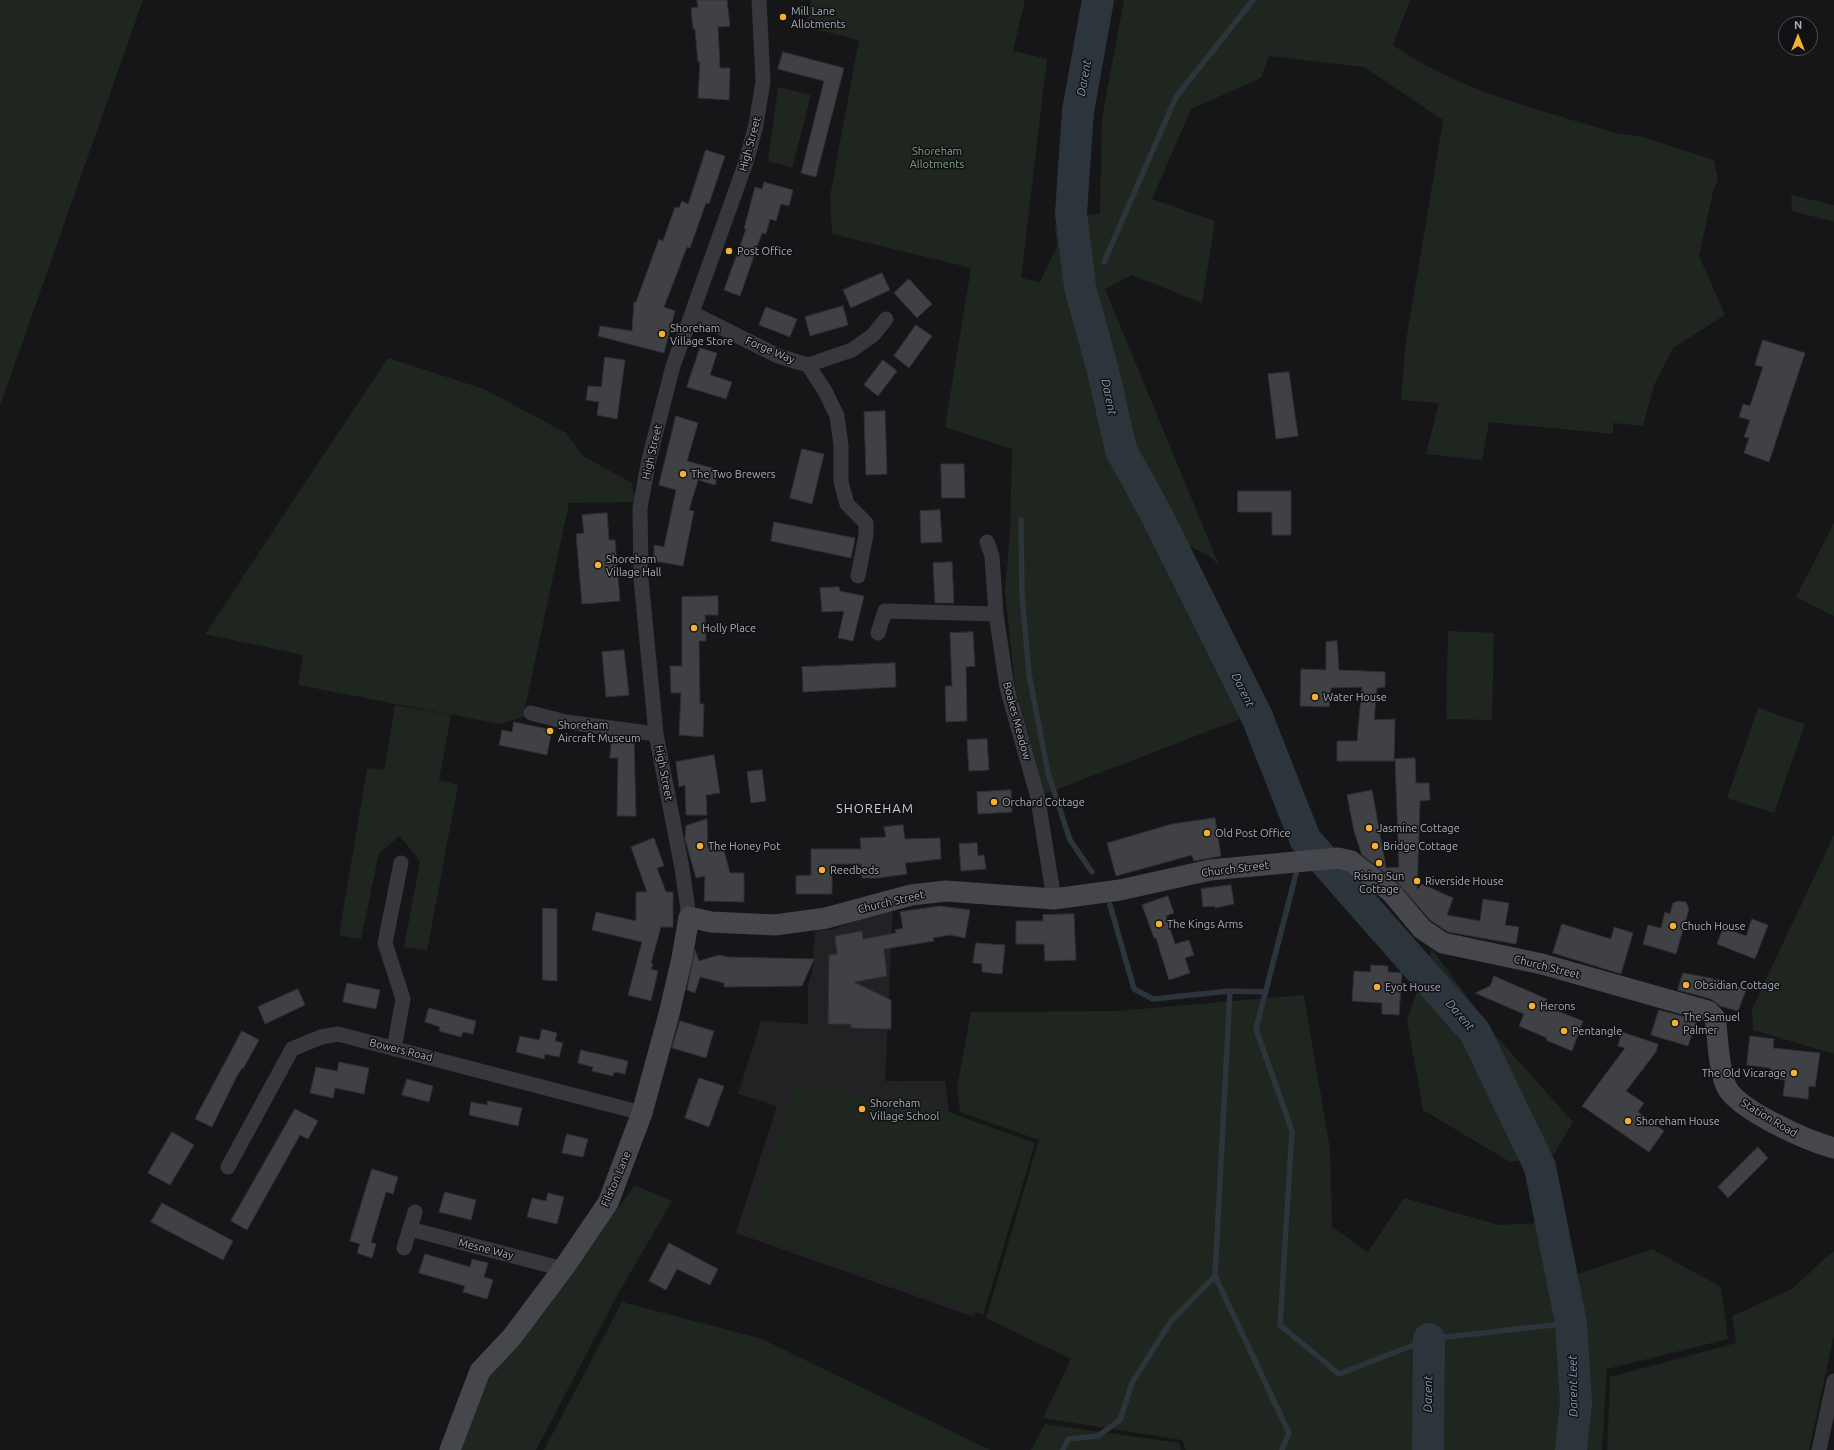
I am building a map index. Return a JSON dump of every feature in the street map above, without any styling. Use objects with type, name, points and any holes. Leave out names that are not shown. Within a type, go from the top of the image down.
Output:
[{"type":"street","name":"High Street","points":[[689,917],[682,868],[656,734],[641,579],[640,508],[649,459],[673,366],[746,162],[756,125],[763,81],[759,0]]},
{"type":"street","name":"Forge Way","points":[[692,313],[778,356],[808,365],[852,350],[873,335],[886,319]]},
{"type":"street","points":[[808,365],[825,391],[837,416],[841,445],[841,482],[847,504],[866,523],[866,534],[858,576]]},
{"type":"street","name":"Boakes Meadow","points":[[987,542],[992,556],[996,614],[1007,688],[1038,794],[1054,899]]},
{"type":"street","points":[[878,633],[885,611],[996,614]]},
{"type":"street","points":[[531,713],[566,722],[656,734]]},
{"type":"street","name":"Church Street","points":[[689,917],[711,922],[775,925],[826,918],[911,895],[946,891],[1054,899],[1120,890],[1210,870],[1338,858],[1351,861],[1391,892],[1422,929],[1443,944],[1542,964],[1700,1008],[1712,1013],[1714,1017],[1719,1046]]},
{"type":"street","points":[[394,1049],[403,999],[385,943],[402,863]]},
{"type":"street","name":"Filston Lane","points":[[450,1450],[480,1371],[512,1337],[563,1268],[608,1203],[642,1113],[669,1014],[682,958],[689,917]]},
{"type":"street","name":"Bowers Road","points":[[228,1168],[292,1049],[321,1037],[338,1034],[642,1113]]},
{"type":"street","name":"Station Road","points":[[1719,1046],[1724,1080],[1730,1093],[1760,1115],[1796,1134],[1814,1142],[1834,1148]]},
{"type":"street","points":[[404,1248],[415,1212]]},
{"type":"street","name":"Mesne Way","points":[[410,1229],[563,1268]]},
{"type":"street","points":[[1819,1450],[1834,1381]]},
{"type":"shaded area","name":"Shoreham Village School","points":[[893,907],[885,1081],[945,1081],[949,1112],[1027,1141],[974,1317],[736,1233],[777,1106],[738,1094],[761,1021],[808,1024],[808,986],[812,972],[815,929],[831,930]]},
{"type":"green space","points":[[0,0],[143,0],[0,406]]},
{"type":"green space","name":"Shoreham Allotments","points":[[811,0],[1025,0],[1013,51],[1047,59],[1021,278],[1040,282],[1057,246],[1055,227],[1058,217],[1076,217],[1100,213],[1102,118],[1124,0],[1410,0],[1393,45],[1419,61],[1474,87],[1531,108],[1619,134],[1640,136],[1714,160],[1718,180],[1713,192],[1699,256],[1725,315],[1673,348],[1654,385],[1643,426],[1613,423],[1613,434],[1489,422],[1482,460],[1426,454],[1439,403],[1401,400],[1406,341],[1443,120],[1364,67],[1269,56],[1261,78],[1191,109],[1152,199],[1215,221],[1202,303],[1132,275],[1105,289],[1219,565],[1209,556],[1179,541],[1127,444],[1096,314],[1096,290],[1072,289],[1095,369],[1113,454],[1147,517],[1245,717],[1045,794],[1015,687],[1005,591],[1010,532],[1012,449],[945,427],[971,268],[832,234],[830,196],[859,40],[806,27]]},
{"type":"green space","points":[[778,87],[811,95],[792,168],[768,161]]},
{"type":"green space","points":[[1791,195],[1834,205],[1834,222],[1792,211]]},
{"type":"green space","points":[[388,358],[484,389],[566,433],[583,456],[632,483],[635,502],[569,503],[523,717],[500,724],[298,685],[303,655],[205,634]]},
{"type":"green space","points":[[1834,523],[1834,616],[1796,597]]},
{"type":"green space","points":[[1448,631],[1494,633],[1492,720],[1446,719]]},
{"type":"green space","points":[[395,705],[451,715],[439,780],[458,785],[427,951],[404,947],[420,861],[400,836],[379,853],[361,939],[339,935],[367,768],[384,770]]},
{"type":"green space","points":[[1758,708],[1805,724],[1774,813],[1727,798]]},
{"type":"green space","points":[[1834,835],[1834,1054],[1753,1030],[1752,1009]]},
{"type":"green space","points":[[1432,949],[1496,1036],[1573,1122],[1554,1154],[1510,1162],[1423,1110],[1407,1020]]},
{"type":"green space","points":[[1304,995],[1330,1149],[1332,1227],[1368,1252],[1404,1198],[1499,1225],[1559,1222],[1571,1276],[1652,1249],[1721,1287],[1728,1339],[1607,1369],[1602,1450],[1186,1450],[1182,1440],[1043,1418],[1071,1359],[986,1318],[1039,1140],[960,1112],[957,1087],[971,1012],[1116,1011]]},
{"type":"green space","name":"Shoreham Village School","points":[[797,1082],[817,1083],[889,1106],[896,1084],[904,1085],[933,1107],[1035,1143],[983,1315],[747,1233]]},
{"type":"green space","points":[[635,1185],[672,1201],[619,1292],[536,1450],[459,1450],[487,1378],[561,1287]]},
{"type":"green space","points":[[1832,1252],[1834,1252],[1834,1335],[1809,1450],[1607,1450],[1610,1377],[1736,1343],[1732,1316],[1792,1289]]},
{"type":"green space","points":[[622,1302],[762,1339],[990,1450],[544,1450]]},
{"type":"green space","points":[[1045,1424],[1179,1443],[1181,1450],[1031,1450]]},
{"type":"building","points":[[697,0],[727,0],[730,26],[718,27],[720,68],[730,68],[729,100],[698,98],[700,62],[698,62],[695,29],[693,29],[691,8],[698,7]]},
{"type":"building","points":[[783,52],[844,68],[816,177],[801,173],[824,81],[778,69]]},
{"type":"building","points":[[706,150],[725,156],[709,204],[706,203],[690,248],[687,247],[664,307],[675,311],[664,353],[598,336],[600,326],[632,331],[634,302],[636,302],[659,239],[663,241],[675,207],[679,208],[682,201],[688,204]]},
{"type":"building","points":[[764,182],[793,190],[789,206],[781,204],[776,221],[770,219],[766,234],[762,233],[740,296],[724,290],[746,229],[744,229],[755,187],[762,189]]},
{"type":"building","points":[[882,273],[890,290],[851,308],[843,290]]},
{"type":"building","points":[[909,279],[932,304],[917,318],[894,293]]},
{"type":"building","points":[[843,306],[848,325],[810,336],[805,317]]},
{"type":"building","points":[[766,307],[797,319],[790,337],[759,325]]},
{"type":"building","points":[[916,325],[932,336],[909,368],[894,356]]},
{"type":"building","points":[[1763,340],[1805,353],[1769,462],[1744,453],[1749,438],[1744,437],[1750,420],[1739,417],[1743,404],[1750,406],[1763,367],[1755,365]]},
{"type":"building","points":[[700,348],[717,353],[710,375],[732,382],[726,399],[687,387]]},
{"type":"building","points":[[605,357],[625,360],[617,419],[597,415],[599,402],[586,400],[588,386],[601,387]]},
{"type":"building","points":[[883,360],[897,371],[878,396],[864,385]]},
{"type":"building","points":[[1289,372],[1298,436],[1276,439],[1268,374]]},
{"type":"building","points":[[885,411],[887,474],[866,475],[864,412]]},
{"type":"building","points":[[676,416],[698,423],[687,461],[719,470],[715,485],[698,480],[689,510],[694,511],[683,566],[654,561],[654,545],[664,547],[676,490],[659,485]]},
{"type":"building","points":[[802,449],[824,454],[812,504],[790,498]]},
{"type":"building","points":[[941,464],[964,464],[965,498],[942,498]]},
{"type":"building","points":[[1238,491],[1291,491],[1291,535],[1272,535],[1272,512],[1238,512]]},
{"type":"building","points":[[940,510],[942,542],[921,543],[920,511]]},
{"type":"building","name":"Shoreham Village Hall","points":[[607,513],[609,540],[615,540],[620,601],[582,604],[576,534],[584,533],[582,515]]},
{"type":"building","points":[[774,522],[855,538],[851,558],[771,541]]},
{"type":"building","points":[[952,562],[954,603],[935,603],[933,563]]},
{"type":"building","points":[[839,587],[840,591],[864,596],[853,641],[838,638],[844,611],[822,612],[820,588]]},
{"type":"building","points":[[718,596],[718,615],[705,615],[706,641],[699,641],[700,704],[704,704],[703,737],[679,735],[681,693],[671,693],[670,666],[682,666],[682,597]]},
{"type":"building","points":[[973,632],[975,666],[966,667],[967,721],[946,722],[945,686],[952,686],[950,633]]},
{"type":"building","name":"Water House","points":[[1337,641],[1339,670],[1385,672],[1385,687],[1377,688],[1374,720],[1395,719],[1394,761],[1337,761],[1337,741],[1357,741],[1362,687],[1331,688],[1329,707],[1300,706],[1301,669],[1326,670],[1326,642]]},
{"type":"building","points":[[624,650],[629,695],[606,697],[602,652]]},
{"type":"building","points":[[895,663],[896,687],[803,692],[802,667]]},
{"type":"building","points":[[514,722],[552,730],[547,755],[499,745],[502,730],[512,732]]},
{"type":"building","points":[[612,737],[634,740],[636,816],[617,816],[618,758],[610,758]]},
{"type":"building","points":[[987,739],[989,770],[969,771],[967,740]]},
{"type":"building","points":[[714,755],[720,793],[706,795],[707,815],[686,815],[685,785],[679,787],[676,762]]},
{"type":"building","points":[[1415,758],[1416,783],[1429,783],[1430,800],[1420,801],[1417,890],[1422,884],[1453,898],[1447,915],[1480,921],[1483,899],[1509,903],[1505,925],[1519,927],[1516,944],[1448,932],[1430,920],[1398,883],[1362,855],[1354,831],[1347,795],[1372,790],[1386,868],[1399,867],[1395,759]]},
{"type":"building","points":[[762,770],[766,801],[751,803],[747,772]]},
{"type":"building","name":"Orchard Cottage","points":[[1011,790],[1012,812],[978,814],[977,792]]},
{"type":"building","points":[[1215,818],[1221,856],[1194,861],[1192,855],[1116,876],[1107,843],[1172,824]]},
{"type":"building","points":[[707,819],[708,848],[722,844],[730,873],[744,873],[744,902],[704,901],[705,876],[696,878],[685,839],[686,826]]},
{"type":"building","points":[[903,825],[905,839],[940,838],[941,859],[905,863],[907,874],[878,878],[862,878],[861,864],[832,864],[832,894],[796,894],[796,876],[811,875],[811,849],[861,849],[860,838],[886,837],[884,827]]},
{"type":"building","points":[[654,838],[664,866],[657,868],[666,892],[673,892],[673,927],[661,927],[651,963],[653,964],[651,969],[658,971],[651,1001],[628,995],[642,942],[592,930],[596,912],[636,921],[636,892],[647,892],[631,847]]},
{"type":"building","points":[[977,843],[978,856],[984,855],[986,869],[961,871],[959,844]]},
{"type":"building","points":[[1231,885],[1234,904],[1215,908],[1215,906],[1203,907],[1201,889]]},
{"type":"building","points":[[1168,896],[1174,913],[1166,916],[1175,944],[1189,940],[1194,955],[1185,958],[1190,973],[1169,980],[1156,938],[1154,938],[1142,905]]},
{"type":"building","name":"Chuch House","points":[[1679,901],[1686,902],[1689,909],[1676,954],[1643,944],[1648,925],[1661,928],[1665,912],[1670,914],[1673,903]]},
{"type":"building","points":[[940,906],[970,910],[965,938],[950,935],[933,938],[934,941],[884,949],[887,976],[854,982],[891,1000],[891,1029],[851,1028],[851,1024],[828,1024],[829,955],[837,954],[835,936],[862,931],[863,939],[896,933],[895,930],[903,928],[900,912]]},
{"type":"building","points":[[543,908],[557,909],[557,981],[543,980]]},
{"type":"building","points":[[1074,914],[1076,960],[1045,961],[1044,944],[1016,944],[1016,921],[1043,921],[1043,915]]},
{"type":"building","points":[[1752,919],[1768,925],[1755,959],[1717,944],[1723,928],[1746,936]]},
{"type":"building","points":[[1562,924],[1611,939],[1614,927],[1633,933],[1621,974],[1553,953]]},
{"type":"building","points":[[976,943],[1005,945],[1002,974],[982,972],[982,964],[973,963]]},
{"type":"building","points":[[695,950],[699,961],[719,955],[727,957],[814,959],[802,986],[724,987],[724,983],[700,977],[695,993],[687,990]]},
{"type":"building","name":"Eyot House","points":[[1371,965],[1388,966],[1388,972],[1402,973],[1399,1015],[1382,1014],[1382,1003],[1352,1001],[1354,971],[1370,972]]},
{"type":"building","points":[[1683,973],[1722,980],[1746,990],[1738,1011],[1720,1006],[1711,999],[1678,990]]},
{"type":"building","points":[[1494,976],[1547,999],[1544,1006],[1583,1021],[1572,1051],[1519,1026],[1524,1014],[1475,993],[1490,986]]},
{"type":"building","points":[[347,983],[380,990],[376,1009],[343,1002]]},
{"type":"building","points":[[298,989],[305,1005],[265,1024],[258,1007]]},
{"type":"building","points":[[429,1008],[476,1021],[473,1034],[463,1032],[461,1037],[439,1031],[440,1027],[425,1022]]},
{"type":"building","name":"The Samuel Palmer","points":[[1659,1010],[1697,1020],[1688,1046],[1651,1035]]},
{"type":"building","points":[[680,1021],[714,1031],[706,1058],[672,1048]]},
{"type":"building","points":[[542,1029],[557,1033],[555,1041],[563,1043],[559,1057],[545,1054],[544,1059],[516,1052],[520,1036],[539,1040]]},
{"type":"building","points":[[242,1031],[259,1040],[243,1069],[242,1068],[237,1076],[212,1127],[195,1119]]},
{"type":"building","name":"Shoreham House","points":[[1622,1032],[1658,1044],[1656,1052],[1626,1091],[1644,1103],[1638,1112],[1664,1131],[1649,1152],[1582,1106],[1625,1048],[1618,1046]]},
{"type":"building","name":"The Old Vicarage","points":[[1750,1036],[1774,1039],[1773,1048],[1820,1053],[1815,1087],[1809,1086],[1808,1099],[1783,1096],[1785,1080],[1769,1078],[1770,1068],[1747,1065]]},
{"type":"building","points":[[581,1050],[628,1061],[625,1074],[614,1072],[613,1076],[592,1071],[593,1067],[578,1063]]},
{"type":"building","points":[[339,1062],[369,1068],[364,1094],[335,1088],[333,1098],[310,1093],[316,1067],[337,1071]]},
{"type":"building","points":[[699,1078],[724,1086],[709,1127],[685,1118]]},
{"type":"building","points":[[407,1079],[433,1086],[429,1102],[402,1095]]},
{"type":"building","points":[[488,1101],[522,1108],[518,1126],[469,1115],[471,1102],[487,1105]]},
{"type":"building","points":[[295,1109],[318,1121],[308,1139],[300,1135],[247,1230],[231,1221]]},
{"type":"building","points":[[172,1132],[194,1145],[170,1185],[148,1173]]},
{"type":"building","points":[[567,1134],[588,1139],[583,1157],[562,1153]]},
{"type":"building","points":[[1758,1147],[1768,1158],[1728,1198],[1718,1187]]},
{"type":"building","points":[[372,1169],[398,1177],[393,1194],[386,1192],[371,1242],[376,1244],[372,1258],[357,1253],[360,1244],[350,1241]]},
{"type":"building","points":[[445,1192],[476,1200],[471,1220],[439,1212]]},
{"type":"building","points":[[548,1193],[564,1197],[557,1224],[527,1217],[532,1198],[546,1201]]},
{"type":"building","points":[[162,1203],[233,1241],[223,1260],[151,1222]]},
{"type":"building","points":[[669,1243],[718,1269],[710,1285],[677,1269],[666,1290],[649,1281]]},
{"type":"building","points":[[425,1254],[470,1267],[472,1259],[488,1263],[484,1277],[493,1280],[487,1299],[463,1292],[465,1286],[419,1273]]},
{"type":"waterway","name":"Darent","points":[[1098,0],[1078,111],[1071,213],[1080,287],[1103,371],[1121,450],[1155,512],[1257,717],[1305,839],[1475,1032],[1540,1167],[1571,1323],[1576,1402],[1571,1450]]},
{"type":"waterway","points":[[1104,262],[1176,97],[1253,0]]},
{"type":"waterway","points":[[1021,520],[1022,596],[1029,674],[1048,773],[1070,840],[1092,872]]},
{"type":"waterway","points":[[1301,857],[1305,839]]},
{"type":"waterway","points":[[1298,866],[1256,1029],[1292,1131],[1280,1325],[1339,1374],[1429,1339],[1571,1323]]},
{"type":"waterway","points":[[1110,905],[1134,989],[1153,999],[1230,991],[1266,992]]},
{"type":"waterway","points":[[1230,991],[1215,1276],[1289,1433],[1282,1450]]},
{"type":"waterway","points":[[1063,1450],[1068,1439],[1098,1436],[1120,1420],[1132,1383],[1171,1321],[1215,1276]]},
{"type":"waterway","name":"Darent","points":[[1428,1450],[1429,1339]]},
{"type":"place","name":"Mill Lane Allotments","points":[[783,17]]},
{"type":"place","name":"Post Office","points":[[729,251]]},
{"type":"place","name":"Shoreham Village Store","points":[[662,334]]},
{"type":"place","name":"The Two Brewers","points":[[683,474]]},
{"type":"place","name":"Shoreham Village Hall","points":[[598,565]]},
{"type":"place","name":"Holly Place","points":[[694,628]]},
{"type":"place","name":"Water House","points":[[1315,697]]},
{"type":"place","name":"Shoreham Aircraft Museum","points":[[550,731]]},
{"type":"place","name":"Orchard Cottage","points":[[994,802]]},
{"type":"place","name":"Jasmine Cottage","points":[[1369,828]]},
{"type":"place","name":"Old Post Office","points":[[1207,833]]},
{"type":"place","name":"The Honey Pot","points":[[700,846]]},
{"type":"place","name":"Bridge Cottage","points":[[1375,846]]},
{"type":"place","name":"Rising Sun Cottage","points":[[1379,863]]},
{"type":"place","name":"Reedbeds","points":[[822,870]]},
{"type":"place","name":"Riverside House","points":[[1417,881]]},
{"type":"place","name":"The Kings Arms","points":[[1159,924]]},
{"type":"place","name":"Chuch House","points":[[1673,926]]},
{"type":"place","name":"Obsidian Cottage","points":[[1686,985]]},
{"type":"place","name":"Eyot House","points":[[1377,987]]},
{"type":"place","name":"Herons","points":[[1532,1006]]},
{"type":"place","name":"The Samuel Palmer","points":[[1675,1023]]},
{"type":"place","name":"Pentangle","points":[[1564,1031]]},
{"type":"place","name":"The Old Vicarage","points":[[1794,1073]]},
{"type":"place","name":"Shoreham Village School","points":[[862,1109]]},
{"type":"place","name":"Shoreham House","points":[[1628,1121]]},
{"type":"district","name":"SHOREHAM","points":[[875,809]]},
{"type":"water label","name":"Darent Leet","points":[[1573,1386]]}]
